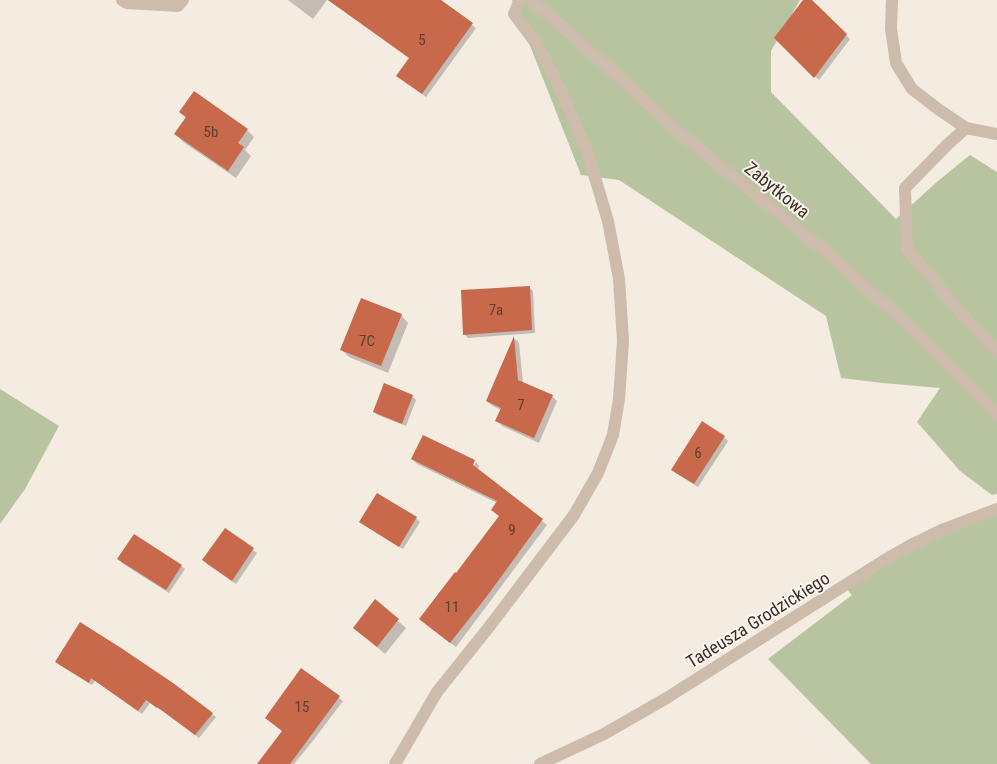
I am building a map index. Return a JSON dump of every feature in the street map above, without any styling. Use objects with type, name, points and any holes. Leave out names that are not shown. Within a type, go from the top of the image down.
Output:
[{"type":"street","points":[[122,0],[127,4],[178,6],[182,0]]},
{"type":"street","points":[[395,764],[436,692],[489,627],[574,515],[598,473],[613,435],[623,341],[619,279],[608,221],[587,151],[559,87],[538,46],[514,14],[520,0]]},
{"type":"street","name":"Zabytkowa","points":[[530,0],[570,33],[682,135],[830,256],[908,325],[997,414]]},
{"type":"street","points":[[892,0],[891,30],[896,64],[912,89],[966,128],[997,134]]},
{"type":"street","points":[[966,128],[905,188],[907,250],[997,352]]},
{"type":"street","name":"Tadeusza Grodzickiego","points":[[540,764],[604,734],[665,699],[911,545],[944,529],[997,509]]},
{"type":"green space","points":[[512,0],[800,0],[771,51],[771,92],[896,219],[970,155],[997,172],[997,494],[992,495],[960,471],[917,422],[940,388],[841,378],[826,316],[619,180],[581,175]]},
{"type":"green space","points":[[0,389],[59,426],[25,489],[0,524]]},
{"type":"green space","points":[[997,509],[997,764],[871,764],[768,659],[852,595],[844,586],[883,561]]},
{"type":"building","points":[[328,0],[441,0],[473,23],[422,94],[396,76],[409,58]]},
{"type":"building","points":[[803,0],[812,0],[847,34],[814,78],[774,38]]},
{"type":"building","points":[[194,91],[248,129],[238,143],[244,147],[228,171],[174,134],[186,117],[179,112]]},
{"type":"building","points":[[530,286],[532,330],[463,335],[461,290]]},
{"type":"building","points":[[361,298],[402,314],[381,366],[340,350]]},
{"type":"building","points":[[514,336],[518,380],[553,395],[534,438],[495,421],[501,408],[486,401]]},
{"type":"building","points":[[384,383],[413,395],[402,424],[373,412]]},
{"type":"building","points":[[702,421],[725,436],[694,484],[671,470]]},
{"type":"building","points":[[423,435],[475,460],[473,465],[543,519],[450,643],[419,619],[499,516],[491,510],[497,501],[411,459]]},
{"type":"building","points":[[377,493],[417,517],[399,547],[359,522]]},
{"type":"building","points":[[225,528],[254,548],[232,581],[202,560]]},
{"type":"building","points":[[134,534],[182,565],[166,590],[117,559]]},
{"type":"building","points":[[375,599],[399,619],[377,647],[353,628]]},
{"type":"building","points":[[80,622],[173,683],[213,713],[195,735],[146,700],[138,711],[91,678],[89,683],[55,662]]},
{"type":"building","points":[[301,668],[340,696],[290,764],[257,764],[282,731],[265,718]]}]
